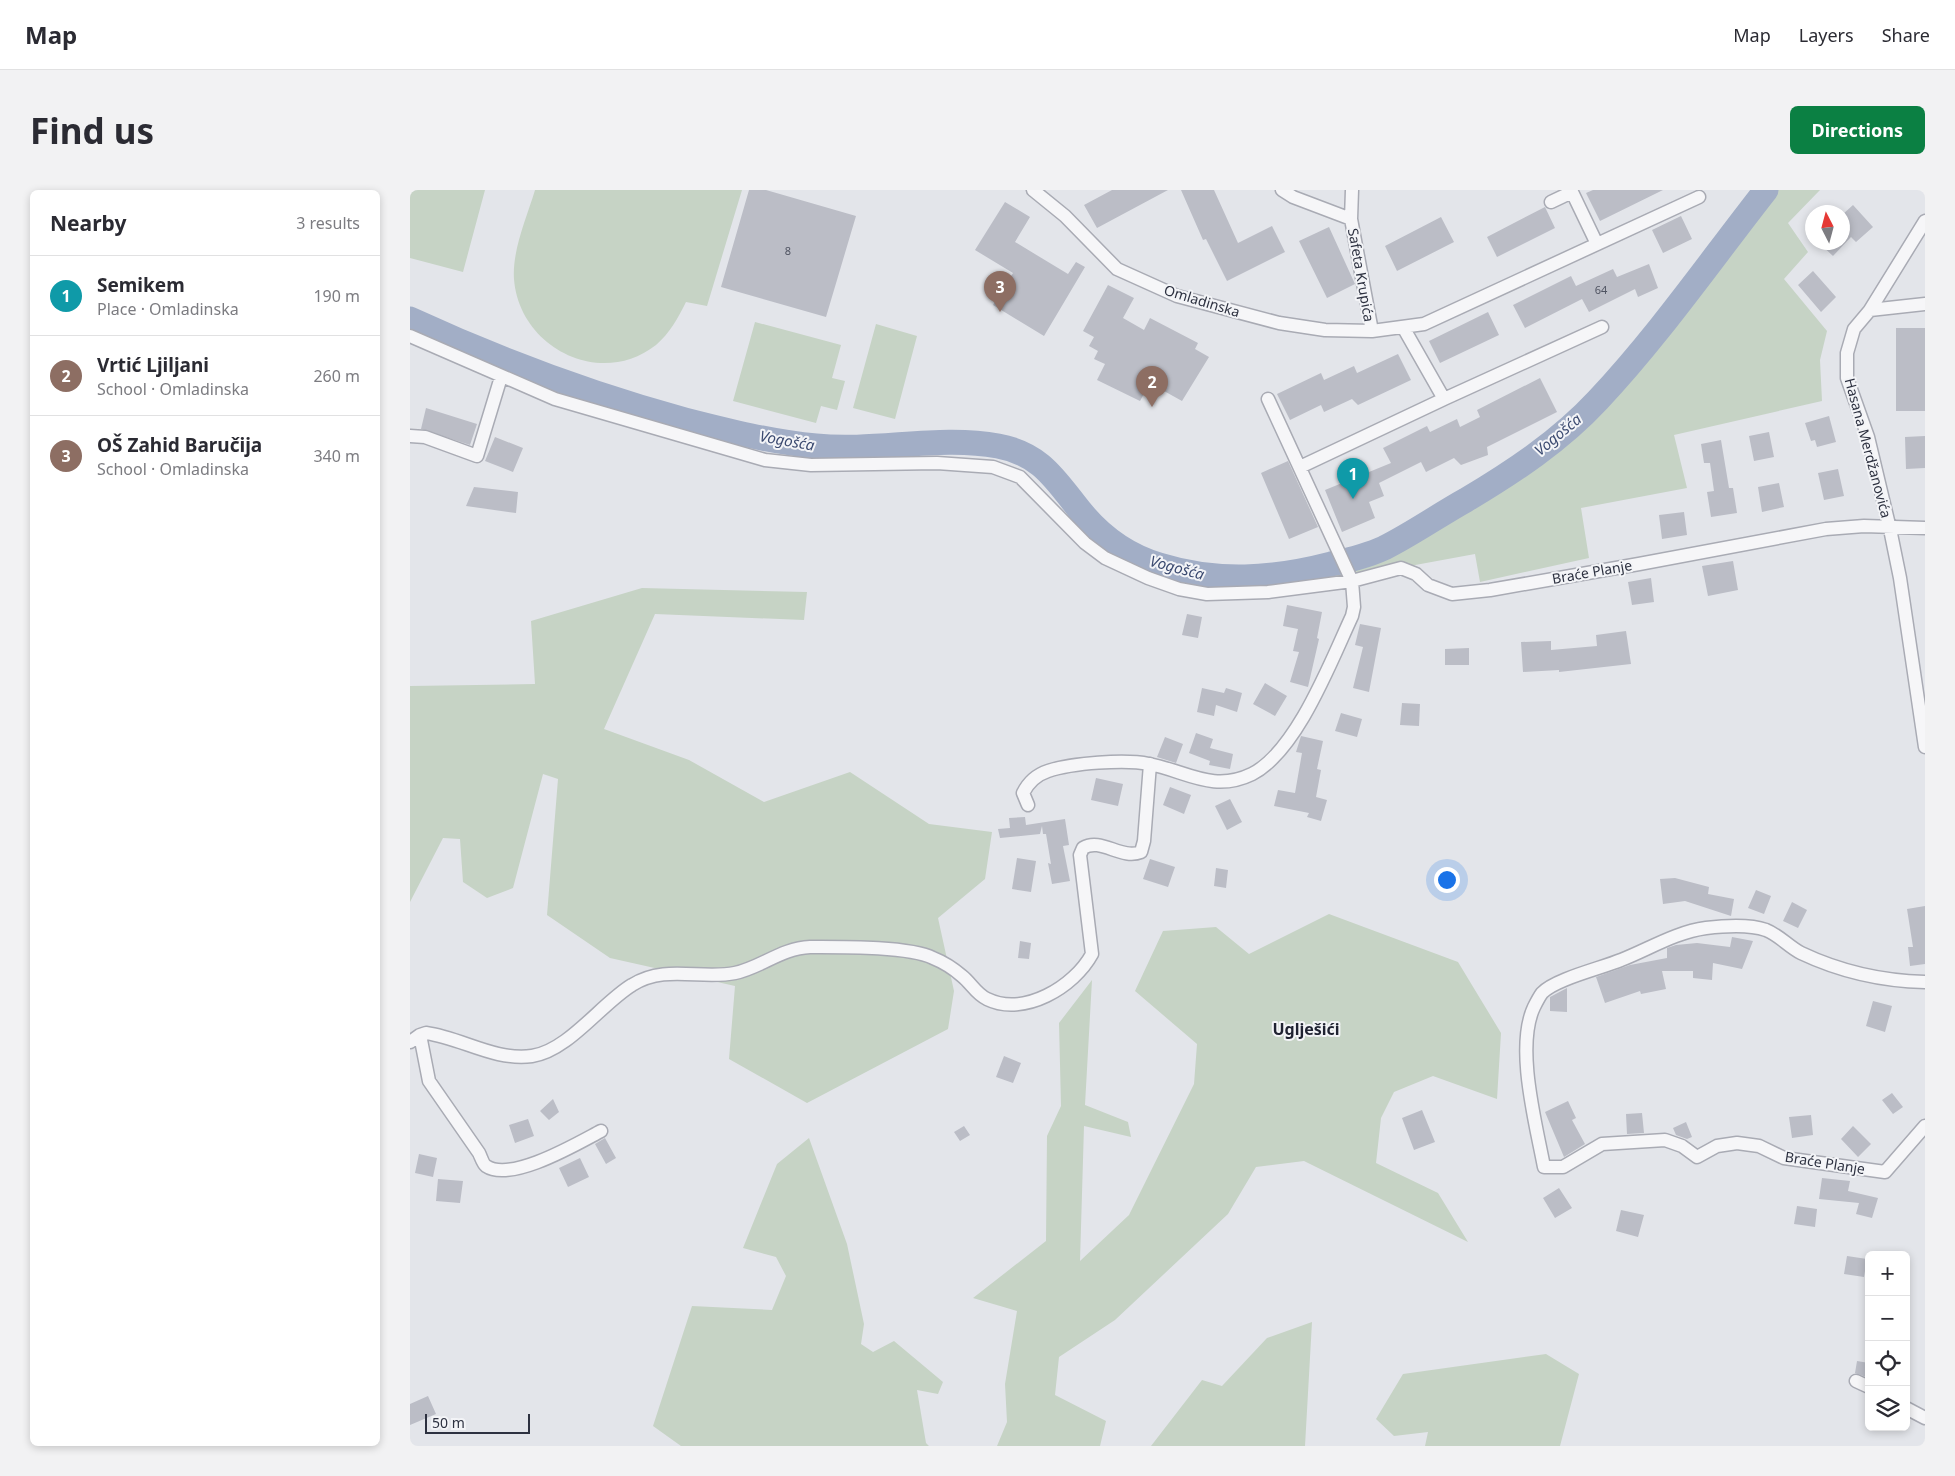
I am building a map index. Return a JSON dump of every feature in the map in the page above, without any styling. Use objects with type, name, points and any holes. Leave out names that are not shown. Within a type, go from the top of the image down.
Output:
[{"type":"street","name":"Omladinska","points":[[1033,190],[1066,216],[1117,268],[1177,296],[1279,323],[1324,330],[1372,331],[1424,324],[1699,196]]},
{"type":"street","name":"Safeta Krupića","points":[[1282,190],[1293,197],[1351,219]]},
{"type":"street","name":"Safeta Krupića","points":[[1352,190],[1351,219],[1372,331]]},
{"type":"street","points":[[1551,202],[1572,192],[1597,244]]},
{"type":"street","name":"Hasana Merdžanovića","points":[[1890,529],[1868,437],[1848,378],[1847,353],[1854,328],[1870,310],[1925,221]]},
{"type":"street","points":[[1870,310],[1925,304]]},
{"type":"street","points":[[1403,327],[1444,399]]},
{"type":"street","points":[[1300,467],[1602,327]]},
{"type":"street","name":"Braće Planje","points":[[410,336],[555,399],[764,460],[811,465],[937,463],[993,467],[1020,477],[1085,543],[1105,558],[1148,578],[1178,589],[1208,594],[1268,592],[1401,568],[1416,574],[1428,585],[1452,594],[1490,590],[1826,529],[1864,526],[1890,529],[1925,528]]},
{"type":"street","points":[[410,436],[425,437],[477,456],[501,376]]},
{"type":"street","points":[[1028,805],[1023,793],[1029,782],[1048,771],[1104,762],[1150,764],[1206,781],[1225,782],[1251,774],[1264,765],[1279,750],[1310,708],[1352,616],[1354,607],[1350,576],[1268,399]]},
{"type":"street","points":[[1890,529],[1900,578],[1925,747]]},
{"type":"street","points":[[601,1131],[541,1161],[518,1168],[495,1170],[485,1165],[479,1153],[429,1081],[415,1038],[435,1034],[480,1050],[518,1057],[533,1056],[550,1051],[631,985],[652,974],[736,973],[774,956],[808,947],[902,950],[933,957],[963,976],[986,999],[1003,1005],[1028,1004],[1048,995],[1072,977],[1086,964],[1092,954],[1080,855],[1083,848],[1094,844],[1119,853],[1133,855],[1141,852],[1144,841],[1150,764]]},
{"type":"street","name":"Braće Planje","points":[[1925,982],[1896,981],[1839,967],[1801,952],[1767,930],[1749,927],[1705,928],[1663,941],[1622,960],[1564,980],[1542,993],[1533,1008],[1529,1024],[1528,1075],[1544,1167],[1563,1167],[1602,1144],[1665,1140],[1682,1146],[1697,1157],[1717,1146],[1737,1143],[1759,1146],[1784,1158],[1885,1172],[1925,1126]]},
{"type":"street","points":[[1856,1381],[1867,1386]]},
{"type":"street","points":[[1910,1410],[1925,1418]]},
{"type":"green space","points":[[410,190],[485,190],[463,272],[410,258]]},
{"type":"green space","points":[[535,190],[742,190],[707,306],[686,302],[670,330],[656,345],[634,358],[611,363],[588,361],[566,354],[546,341],[530,324],[519,303],[514,279],[515,257]]},
{"type":"green space","points":[[1766,190],[1820,190],[1788,223],[1808,252],[1784,279],[1827,331],[1820,360],[1822,401],[1674,435],[1687,488],[1581,508],[1589,558],[1480,582],[1475,554],[1268,592],[1179,589],[1182,572],[1206,576],[1241,578],[1281,575],[1359,557],[1384,548],[1497,481],[1552,443],[1596,402],[1639,353]]},
{"type":"green space","points":[[755,322],[841,345],[832,378],[845,381],[837,410],[821,406],[816,423],[733,401]]},
{"type":"green space","points":[[876,324],[917,336],[895,419],[853,408]]},
{"type":"green space","points":[[642,588],[807,592],[804,620],[655,614],[604,729],[689,760],[764,802],[850,772],[929,824],[992,832],[985,879],[938,918],[954,991],[948,1029],[807,1103],[729,1059],[735,986],[610,958],[547,915],[558,779],[543,774],[513,888],[487,898],[463,882],[460,839],[443,838],[410,902],[410,686],[535,684],[531,621]]},
{"type":"green space","points":[[1329,914],[1458,962],[1501,1033],[1497,1099],[1433,1076],[1394,1092],[1381,1118],[1376,1163],[1438,1193],[1468,1242],[1304,1161],[1256,1167],[1228,1214],[1115,1320],[1059,1357],[1055,1395],[1106,1421],[1100,1446],[997,1446],[1007,1422],[1005,1384],[1017,1311],[973,1298],[1046,1241],[1047,1136],[1061,1106],[1059,1023],[1092,980],[1085,1105],[1128,1122],[1131,1137],[1084,1126],[1080,1261],[1129,1215],[1194,1084],[1197,1044],[1135,991],[1163,931],[1216,927],[1249,954]]},
{"type":"green space","points":[[809,1138],[847,1244],[864,1324],[861,1344],[873,1352],[894,1341],[943,1382],[938,1394],[917,1390],[926,1443],[929,1446],[681,1446],[653,1426],[692,1306],[772,1310],[786,1276],[776,1257],[743,1248],[777,1164]]},
{"type":"green space","points":[[1312,1322],[1305,1446],[1151,1446],[1202,1380],[1222,1386],[1267,1338]]},
{"type":"green space","points":[[1546,1354],[1579,1374],[1560,1446],[1425,1446],[1428,1432],[1394,1436],[1376,1419],[1403,1374]]},
{"type":"building","points":[[749,190],[766,190],[856,216],[826,317],[721,287]]},
{"type":"building","points":[[1112,190],[1168,190],[1097,228],[1084,205]]},
{"type":"building","points":[[1181,190],[1214,190],[1238,243],[1272,226],[1285,252],[1227,281],[1206,239],[1203,240]]},
{"type":"building","points":[[1593,190],[1663,190],[1600,221],[1586,193]]},
{"type":"building","points":[[1005,202],[1030,217],[1015,242],[1068,274],[1076,262],[1085,267],[1044,336],[993,305],[1013,273],[975,250]]},
{"type":"building","points":[[1853,205],[1873,227],[1856,242],[1850,238],[1850,208]]},
{"type":"building","points":[[1545,207],[1555,228],[1497,257],[1487,237]]},
{"type":"building","points":[[1681,216],[1692,239],[1663,253],[1652,230]]},
{"type":"building","points":[[1441,217],[1454,242],[1397,271],[1385,246]]},
{"type":"building","points":[[1329,227],[1355,284],[1327,298],[1299,241]]},
{"type":"building","points":[[1827,250],[1839,250],[1833,256]]},
{"type":"building","points":[[1649,264],[1658,288],[1638,297],[1635,289],[1589,312],[1582,299],[1525,328],[1513,305],[1571,276],[1576,286],[1613,269],[1617,277]]},
{"type":"building","points":[[1813,271],[1836,297],[1821,312],[1798,285]]},
{"type":"building","points":[[1108,285],[1134,298],[1123,318],[1144,330],[1150,318],[1198,343],[1195,349],[1209,357],[1182,401],[1155,386],[1152,393],[1146,390],[1140,401],[1097,380],[1105,364],[1094,359],[1098,351],[1089,346],[1094,337],[1083,331]]},
{"type":"building","points":[[1488,312],[1499,335],[1440,363],[1429,341]]},
{"type":"building","points":[[1896,328],[1925,328],[1925,411],[1896,411]]},
{"type":"building","points":[[1398,354],[1411,380],[1358,405],[1352,399],[1324,412],[1321,405],[1290,420],[1277,394],[1321,373],[1324,380],[1354,366],[1357,373]]},
{"type":"building","points":[[1540,378],[1557,412],[1487,447],[1488,455],[1461,465],[1454,458],[1426,472],[1421,462],[1379,483],[1384,496],[1369,502],[1375,518],[1342,532],[1325,490],[1391,463],[1383,448],[1427,426],[1430,432],[1457,419],[1460,427],[1480,417],[1477,410]]},
{"type":"building","points":[[426,408],[477,424],[470,445],[421,429]]},
{"type":"building","points":[[1829,416],[1836,442],[1817,447],[1815,440],[1811,441],[1805,423]]},
{"type":"building","points":[[1769,432],[1774,457],[1754,461],[1749,436]]},
{"type":"building","points":[[1925,436],[1925,468],[1906,469],[1905,437]]},
{"type":"building","points":[[495,437],[523,448],[513,472],[485,461]]},
{"type":"building","points":[[1721,440],[1729,488],[1733,488],[1737,513],[1711,517],[1707,492],[1714,491],[1710,463],[1704,463],[1701,444]]},
{"type":"building","points":[[1288,461],[1318,527],[1289,539],[1261,473]]},
{"type":"building","points":[[1838,469],[1844,496],[1824,500],[1818,473]]},
{"type":"building","points":[[1779,483],[1784,507],[1762,512],[1758,487]]},
{"type":"building","points":[[474,487],[518,492],[516,513],[466,506]]},
{"type":"building","points":[[1684,512],[1687,535],[1662,539],[1659,515]]},
{"type":"building","points":[[1733,561],[1738,590],[1708,596],[1702,566]]},
{"type":"building","points":[[1651,578],[1654,602],[1632,605],[1628,582]]},
{"type":"building","points":[[1287,605],[1322,612],[1317,638],[1319,639],[1308,687],[1290,682],[1299,652],[1293,651],[1298,629],[1283,626]]},
{"type":"building","points":[[1187,614],[1202,617],[1198,638],[1182,635]]},
{"type":"building","points":[[1360,624],[1381,628],[1369,692],[1353,688],[1363,647],[1355,645]]},
{"type":"building","points":[[1626,631],[1631,664],[1559,672],[1559,670],[1523,672],[1521,642],[1551,641],[1551,650],[1597,646],[1596,635]]},
{"type":"building","points":[[1469,648],[1469,665],[1445,665],[1445,649]]},
{"type":"building","points":[[1265,683],[1287,696],[1275,716],[1253,704]]},
{"type":"building","points":[[1202,688],[1224,693],[1226,688],[1242,693],[1237,712],[1216,705],[1214,716],[1197,712]]},
{"type":"building","points":[[1402,703],[1420,704],[1419,726],[1400,725]]},
{"type":"building","points":[[1341,713],[1362,719],[1357,737],[1335,731]]},
{"type":"building","points":[[1196,733],[1213,739],[1210,748],[1233,754],[1230,769],[1209,765],[1210,761],[1189,753]]},
{"type":"building","points":[[1301,736],[1323,741],[1317,769],[1321,770],[1316,797],[1327,800],[1321,821],[1307,817],[1309,813],[1274,806],[1278,790],[1295,793],[1302,753],[1296,752]]},
{"type":"building","points":[[1165,737],[1183,744],[1176,763],[1157,757]]},
{"type":"building","points":[[1096,778],[1123,784],[1118,806],[1091,800]]},
{"type":"building","points":[[1170,787],[1191,795],[1184,814],[1163,805]]},
{"type":"building","points":[[1230,799],[1242,822],[1227,830],[1215,806]]},
{"type":"building","points":[[1025,817],[1026,825],[1065,819],[1069,845],[1063,846],[1070,881],[1052,884],[1046,834],[1043,834],[1042,826],[1040,834],[1000,838],[998,829],[1010,828],[1009,818]]},
{"type":"building","points":[[1017,858],[1036,861],[1031,892],[1012,889]]},
{"type":"building","points":[[1150,859],[1175,867],[1168,887],[1143,879]]},
{"type":"building","points":[[1216,868],[1228,870],[1226,888],[1214,886]]},
{"type":"building","points":[[1675,878],[1709,887],[1708,894],[1734,899],[1731,916],[1685,901],[1663,904],[1660,879]]},
{"type":"building","points":[[1756,890],[1771,896],[1764,914],[1748,908]]},
{"type":"building","points":[[1792,902],[1807,910],[1798,928],[1783,921]]},
{"type":"building","points":[[1925,906],[1925,964],[1910,966],[1908,947],[1913,947],[1907,909]]},
{"type":"building","points":[[1732,937],[1753,941],[1742,969],[1713,963],[1712,980],[1693,978],[1693,971],[1662,971],[1666,989],[1641,994],[1640,991],[1605,1003],[1596,977],[1630,965],[1667,958],[1667,948],[1676,945],[1697,943],[1730,947]]},
{"type":"building","points":[[1020,941],[1031,943],[1029,959],[1018,958]]},
{"type":"building","points":[[1567,988],[1567,1012],[1550,1011],[1550,997]]},
{"type":"building","points":[[1873,1001],[1892,1006],[1885,1032],[1866,1026]]},
{"type":"building","points":[[1004,1056],[1021,1063],[1013,1083],[996,1077]]},
{"type":"building","points":[[1892,1093],[1903,1107],[1893,1114],[1882,1100]]},
{"type":"building","points":[[553,1099],[559,1112],[549,1120],[540,1111]]},
{"type":"building","points":[[1568,1101],[1576,1118],[1572,1120],[1585,1144],[1564,1157],[1545,1112]]},
{"type":"building","points":[[1422,1110],[1435,1142],[1414,1150],[1402,1118]]},
{"type":"building","points":[[1642,1113],[1644,1133],[1627,1134],[1626,1114]]},
{"type":"building","points":[[1811,1115],[1813,1135],[1792,1138],[1789,1117]]},
{"type":"building","points":[[528,1119],[534,1136],[515,1143],[509,1125]]},
{"type":"building","points":[[1686,1122],[1692,1137],[1687,1139],[1676,1135],[1673,1128]]},
{"type":"building","points":[[964,1126],[970,1135],[960,1141],[954,1132]]},
{"type":"building","points":[[1853,1126],[1871,1144],[1858,1157],[1841,1139]]},
{"type":"building","points":[[605,1138],[616,1158],[606,1164],[595,1144]]},
{"type":"building","points":[[419,1154],[437,1158],[433,1177],[415,1173]]},
{"type":"building","points":[[580,1158],[589,1177],[568,1187],[559,1168]]},
{"type":"building","points":[[1822,1178],[1850,1181],[1848,1191],[1878,1198],[1872,1218],[1856,1214],[1859,1203],[1819,1199]]},
{"type":"building","points":[[438,1179],[463,1181],[460,1203],[436,1201]]},
{"type":"building","points":[[1559,1188],[1572,1208],[1555,1218],[1543,1198]]},
{"type":"building","points":[[1797,1206],[1817,1209],[1815,1227],[1794,1224]]},
{"type":"building","points":[[1621,1210],[1644,1215],[1638,1237],[1616,1231]]},
{"type":"building","points":[[1847,1256],[1865,1259],[1864,1277],[1844,1274]]},
{"type":"building","points":[[1857,1361],[1865,1362],[1865,1377],[1855,1373]]},
{"type":"building","points":[[428,1396],[436,1414],[410,1425],[410,1404]]},
{"type":"waterway","name":"Vogošća","points":[[410,319],[511,362],[614,399],[685,420],[750,436],[816,446],[862,447],[954,442],[976,443],[1013,450],[1026,455],[1047,470],[1098,530],[1117,545],[1137,556],[1159,565],[1202,575],[1224,577],[1266,576],[1344,561],[1365,556],[1384,548],[1501,478],[1552,442],[1598,400],[1642,350],[1766,190]]},
{"type":"place","name":"OŠ Zahid Baručija","points":[[1000,312]]},
{"type":"place","name":"Vrtić Ljiljani","points":[[1152,407]]},
{"type":"place","name":"Semikem","points":[[1353,499]]},
{"type":"district","name":"Uglješići","points":[[1306,1029]]}]
